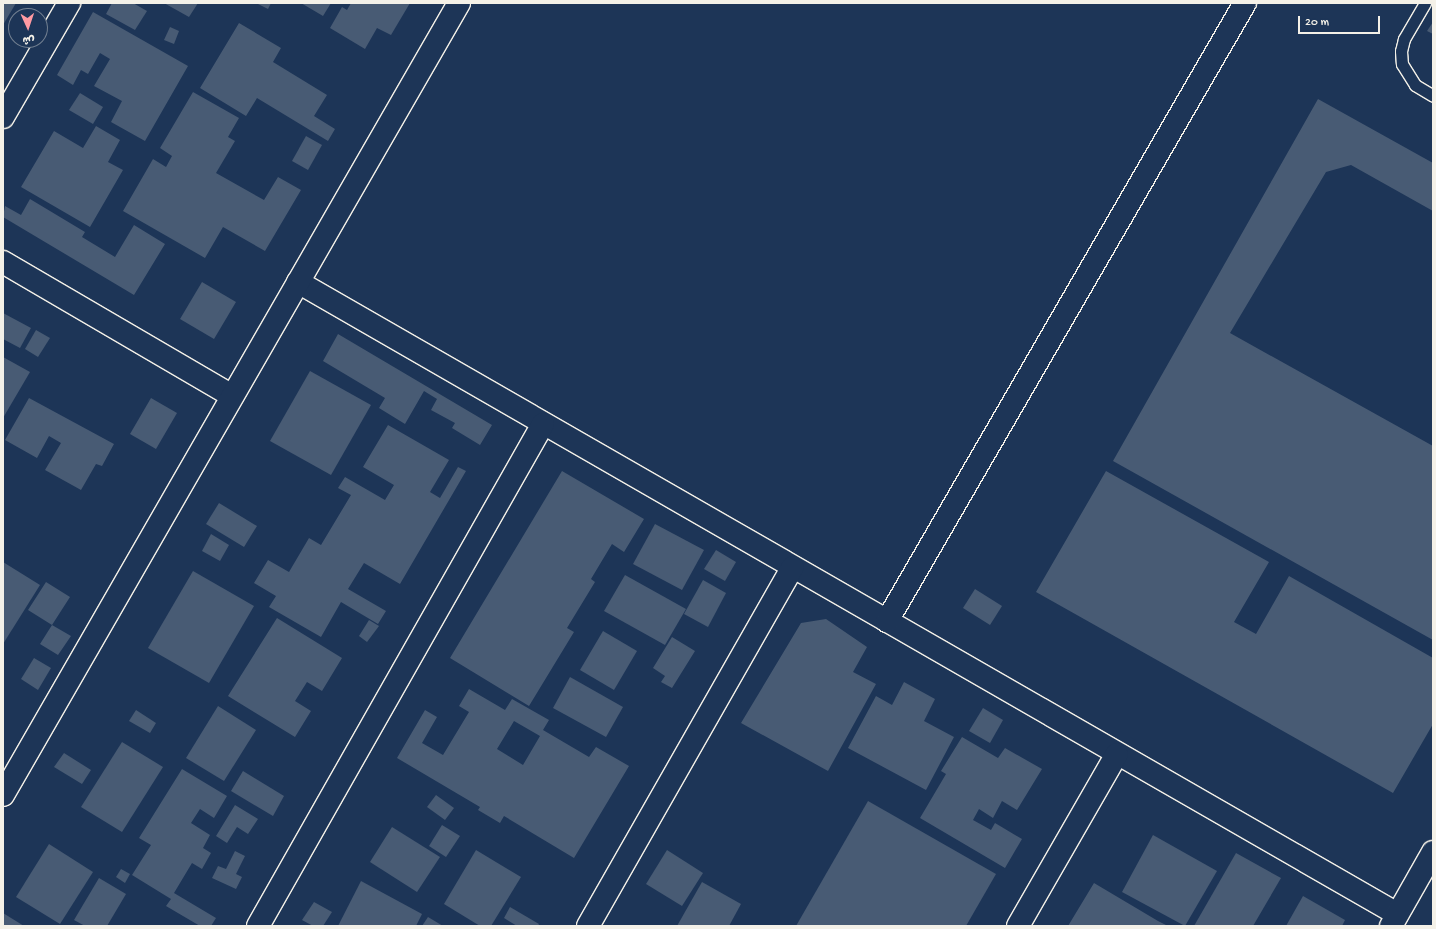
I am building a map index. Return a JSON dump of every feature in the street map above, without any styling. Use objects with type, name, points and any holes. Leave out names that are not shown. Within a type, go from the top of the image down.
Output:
[{"type":"street","points":[[3,117],[69,3]]},
{"type":"street","points":[[3,795],[231,395],[459,3]]},
{"type":"street","points":[[887,621],[1245,3]]},
{"type":"street","points":[[3,262],[231,395]]},
{"type":"street","points":[[298,282],[1117,754],[1394,920],[1433,852]]},
{"type":"street","points":[[258,926],[543,424]]},
{"type":"street","points":[[588,926],[793,568]]},
{"type":"street","points":[[1018,926],[1117,754]]},
{"type":"lane","points":[[1424,3],[1404,39],[1401,51],[1402,64],[1415,85],[1433,96]]},
{"type":"building","points":[[3,3],[16,3],[13,8],[8,8],[8,17],[3,25]]},
{"type":"building","points":[[112,3],[133,3],[147,11],[135,30],[106,14]]},
{"type":"building","points":[[164,3],[198,3],[189,17]]},
{"type":"building","points":[[256,3],[271,3],[268,9]]},
{"type":"building","points":[[301,3],[331,3],[323,16]]},
{"type":"building","points":[[351,3],[410,3],[391,35],[377,28],[365,49],[330,28],[342,7],[347,10]]},
{"type":"building","points":[[93,12],[188,66],[145,141],[111,122],[122,101],[94,86],[110,59],[100,53],[88,74],[81,70],[73,85],[57,75]]},
{"type":"building","points":[[1433,22],[1433,34],[1427,31]]},
{"type":"building","points":[[239,23],[281,48],[273,62],[327,95],[314,116],[335,129],[328,141],[257,98],[246,116],[200,88]]},
{"type":"building","points":[[170,27],[179,31],[174,44],[164,40]]},
{"type":"building","points":[[193,92],[239,118],[228,137],[235,141],[216,173],[264,200],[278,177],[301,190],[265,251],[223,227],[205,258],[123,211],[153,159],[166,167],[172,156],[160,148]]},
{"type":"building","points":[[80,93],[103,107],[93,124],[69,110]]},
{"type":"building","points":[[1318,99],[1433,163],[1433,211],[1351,165],[1326,172],[1230,333],[1433,446],[1433,640],[1113,461]]},
{"type":"building","points":[[96,126],[120,140],[108,162],[123,170],[90,227],[21,187],[54,131],[83,148]]},
{"type":"building","points":[[306,136],[322,145],[308,170],[292,161]]},
{"type":"building","points":[[30,199],[85,232],[82,237],[115,257],[134,225],[165,244],[134,295],[3,217],[5,206],[21,215]]},
{"type":"building","points":[[202,282],[236,302],[214,339],[180,319]]},
{"type":"building","points":[[3,313],[31,328],[20,348],[3,339]]},
{"type":"building","points":[[36,330],[50,338],[38,357],[25,349]]},
{"type":"building","points":[[338,334],[492,425],[480,445],[452,428],[455,423],[431,410],[437,399],[424,391],[405,424],[379,408],[385,398],[323,361]]},
{"type":"building","points":[[3,357],[30,372],[3,418]]},
{"type":"building","points":[[310,371],[371,405],[331,475],[270,441]]},
{"type":"building","points":[[29,398],[114,444],[102,466],[96,464],[81,490],[45,470],[61,443],[49,436],[37,458],[5,440]]},
{"type":"building","points":[[151,398],[177,413],[156,449],[130,434]]},
{"type":"building","points":[[388,425],[449,460],[430,492],[440,498],[458,467],[466,471],[400,584],[364,563],[348,589],[386,611],[378,624],[341,602],[321,637],[269,607],[276,596],[254,583],[268,560],[289,572],[309,538],[321,545],[351,495],[338,488],[345,477],[385,500],[394,485],[363,467]]},
{"type":"building","points":[[562,471],[644,519],[624,552],[612,544],[591,579],[595,582],[567,628],[574,632],[529,706],[450,658]]},
{"type":"building","points":[[1106,471],[1269,562],[1234,622],[1256,634],[1289,576],[1433,658],[1433,724],[1393,793],[1036,592]]},
{"type":"building","points":[[219,503],[257,526],[244,547],[206,524]]},
{"type":"building","points":[[655,524],[704,550],[682,590],[633,564]]},
{"type":"building","points":[[211,534],[229,545],[220,561],[202,551]]},
{"type":"building","points":[[716,550],[736,562],[725,581],[704,569]]},
{"type":"building","points":[[3,562],[40,585],[3,644]]},
{"type":"building","points":[[193,571],[254,606],[209,683],[148,648]]},
{"type":"building","points":[[625,575],[686,609],[665,645],[604,611]]},
{"type":"building","points":[[703,580],[726,593],[708,627],[684,614]]},
{"type":"building","points":[[46,582],[70,597],[52,625],[28,610]]},
{"type":"building","points":[[975,589],[1002,606],[990,625],[963,608]]},
{"type":"building","points":[[277,618],[342,658],[322,691],[307,682],[295,701],[311,711],[295,737],[228,696]]},
{"type":"building","points":[[826,619],[867,647],[853,672],[876,684],[828,771],[741,723],[801,623]]},
{"type":"building","points":[[369,620],[379,626],[367,642],[359,636]]},
{"type":"building","points":[[52,625],[71,636],[58,655],[40,644]]},
{"type":"building","points":[[603,631],[637,651],[614,690],[580,670]]},
{"type":"building","points":[[672,637],[695,651],[672,688],[661,682],[665,676],[653,668]]},
{"type":"building","points":[[34,658],[51,668],[38,690],[21,679]]},
{"type":"building","points":[[570,677],[623,707],[606,737],[553,708]]},
{"type":"building","points":[[904,682],[935,699],[924,721],[954,737],[926,790],[848,748],[876,696],[892,705]]},
{"type":"building","points":[[469,689],[505,710],[512,699],[549,720],[543,730],[589,757],[596,747],[629,766],[574,858],[504,816],[500,823],[478,810],[480,807],[397,758],[425,710],[437,717],[422,743],[443,755],[469,712],[459,706]],"holes":[[[514,721],[540,736],[523,765],[497,749]]]},
{"type":"building","points":[[218,706],[256,730],[224,781],[186,758]]},
{"type":"building","points":[[983,708],[1003,720],[990,743],[969,731]]},
{"type":"building","points":[[136,710],[156,723],[150,733],[129,721]]},
{"type":"building","points":[[962,737],[998,758],[1005,748],[1042,769],[1017,810],[1002,801],[993,818],[979,809],[973,820],[991,830],[995,823],[1022,839],[1005,868],[920,818],[946,774],[941,771]]},
{"type":"building","points":[[122,742],[163,767],[122,832],[81,807]]},
{"type":"building","points":[[64,753],[91,770],[82,784],[54,767]]},
{"type":"building","points":[[182,769],[227,796],[214,818],[200,809],[191,823],[210,835],[203,848],[211,853],[202,869],[192,863],[174,893],[216,918],[211,926],[200,926],[166,906],[171,899],[132,875],[151,845],[139,838]]},
{"type":"building","points":[[243,771],[284,796],[273,816],[231,791]]},
{"type":"building","points":[[436,795],[454,808],[445,820],[427,807]]},
{"type":"building","points":[[868,801],[996,874],[966,926],[796,926]]},
{"type":"building","points":[[235,805],[258,819],[248,834],[237,827],[227,843],[216,836]]},
{"type":"building","points":[[442,825],[460,836],[446,857],[429,846]]},
{"type":"building","points":[[392,827],[440,857],[417,892],[370,862]]},
{"type":"building","points":[[1153,835],[1217,871],[1185,926],[1122,892]]},
{"type":"building","points":[[49,844],[93,872],[60,924],[16,897]]},
{"type":"building","points":[[476,850],[521,877],[491,926],[480,926],[444,904]]},
{"type":"building","points":[[667,850],[703,873],[682,906],[646,884]]},
{"type":"building","points":[[235,851],[245,856],[236,874],[242,877],[236,889],[212,878],[218,866],[226,869]]},
{"type":"building","points":[[1236,853],[1281,878],[1253,926],[1194,926]]},
{"type":"building","points":[[121,869],[130,874],[125,883],[116,877]]},
{"type":"building","points":[[99,878],[126,894],[107,926],[85,926],[74,920]]},
{"type":"building","points":[[361,881],[422,914],[416,926],[338,926]]},
{"type":"building","points":[[702,882],[741,904],[729,926],[677,926]]},
{"type":"building","points":[[1094,883],[1158,921],[1168,926],[1068,926]]},
{"type":"building","points":[[1303,896],[1345,920],[1342,926],[1286,926]]},
{"type":"building","points":[[314,902],[332,912],[323,926],[313,926],[302,920]]},
{"type":"building","points":[[510,907],[539,924],[538,926],[517,926],[504,918]]},
{"type":"building","points":[[3,913],[24,926],[3,926]]},
{"type":"building","points":[[428,917],[443,926],[422,926]]}]
